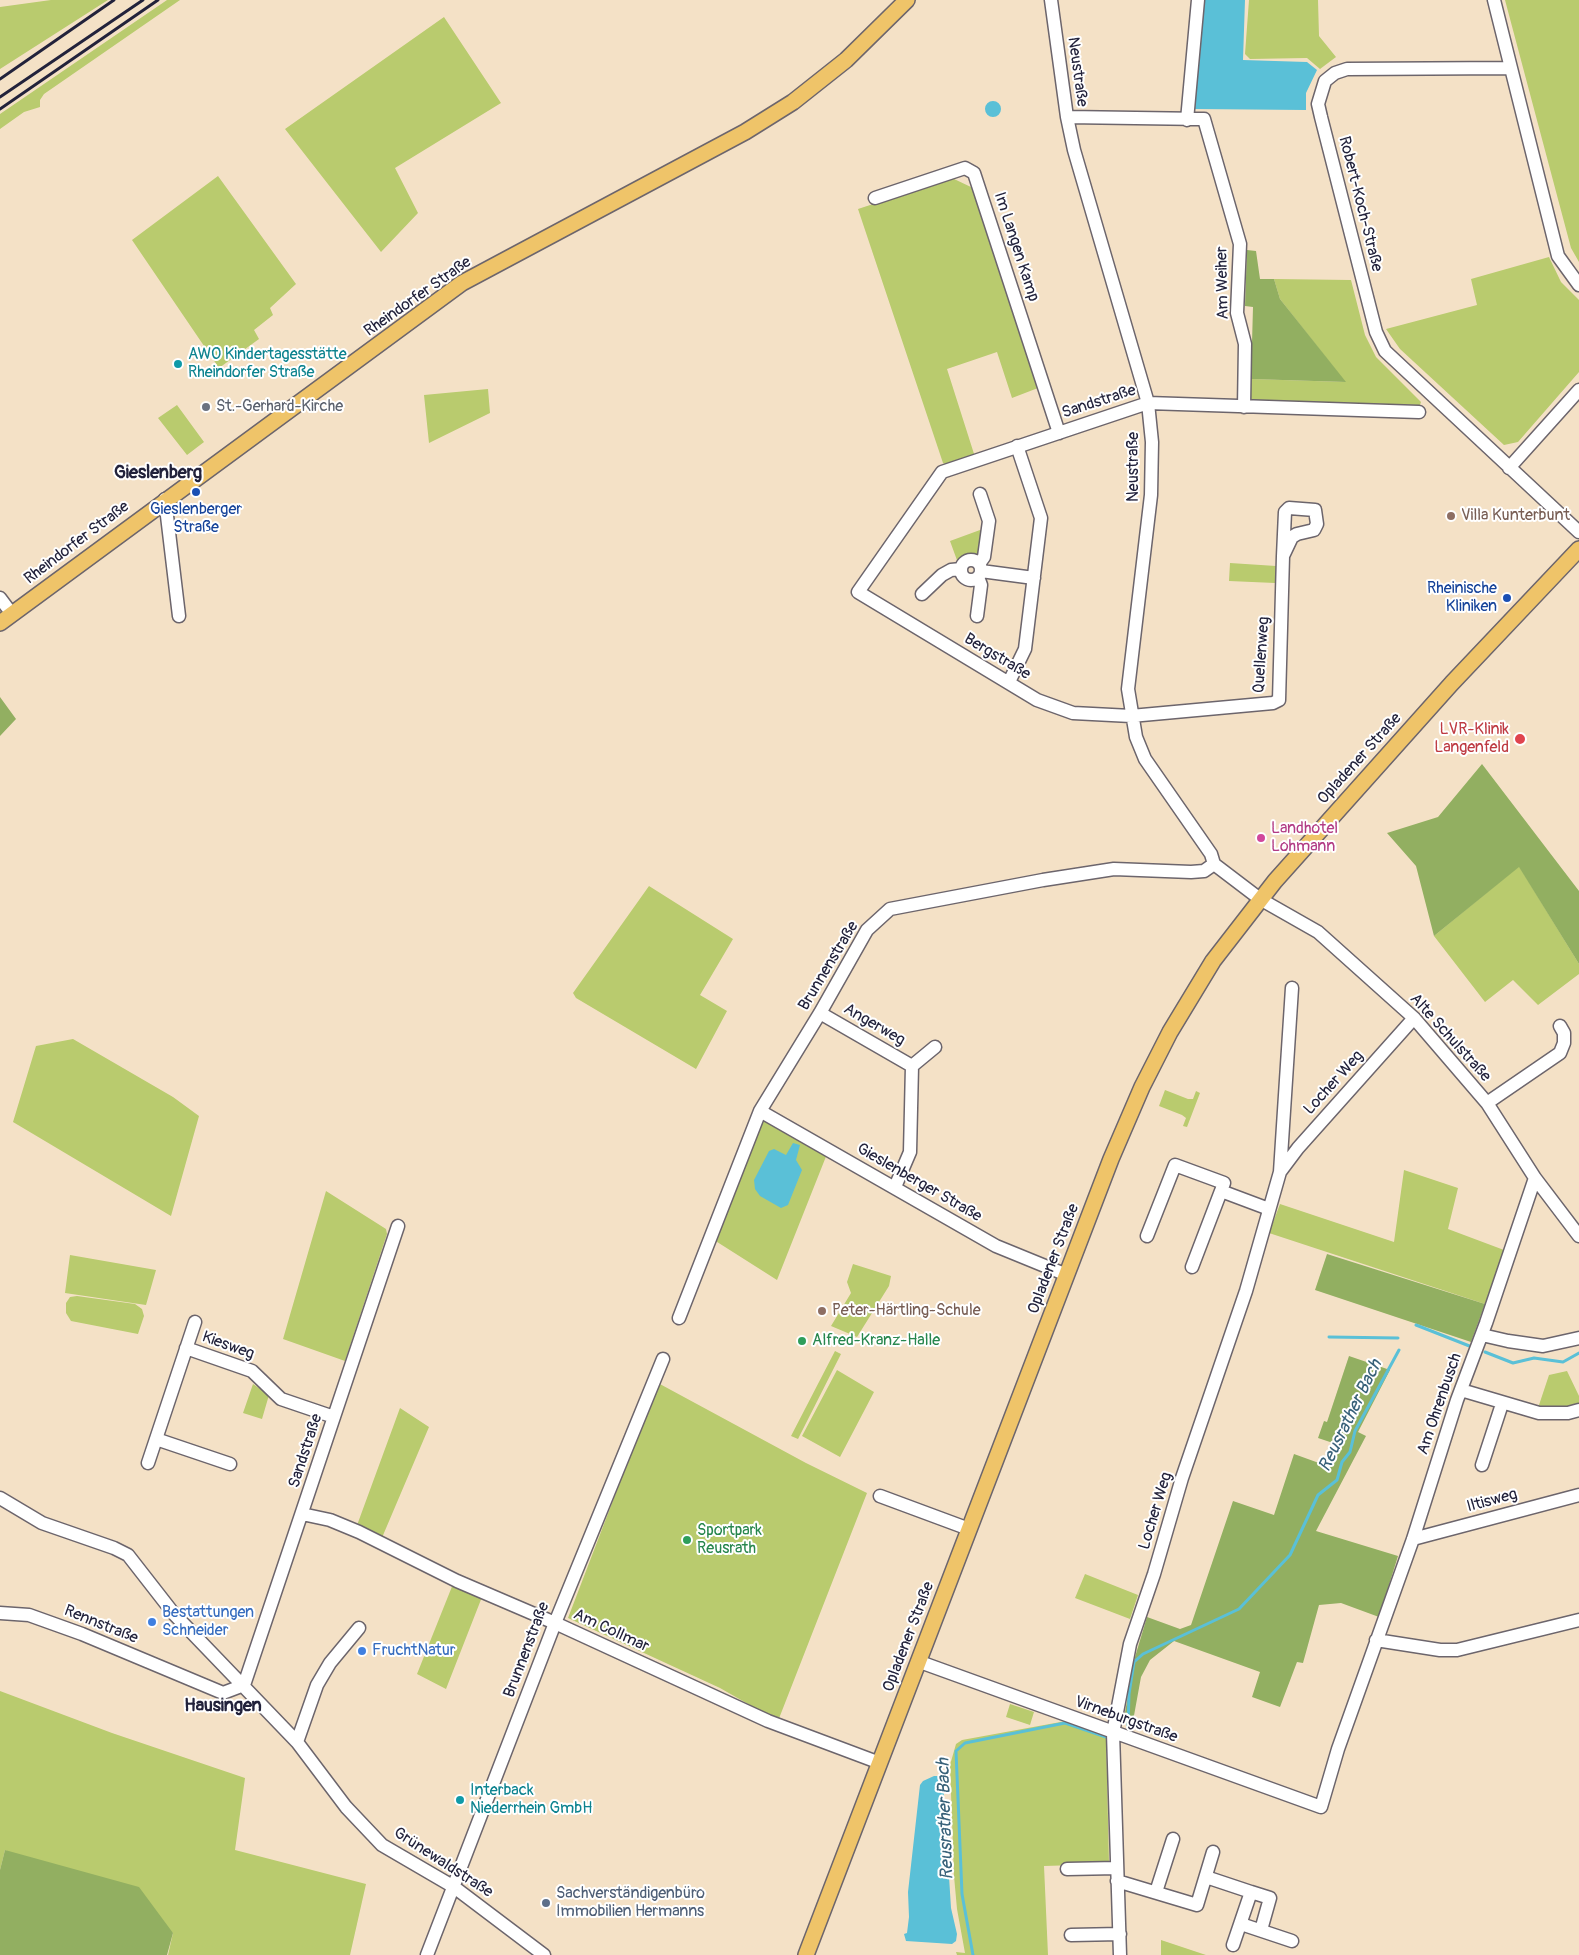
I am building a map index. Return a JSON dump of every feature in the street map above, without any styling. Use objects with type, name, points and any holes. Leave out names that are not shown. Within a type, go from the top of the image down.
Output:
[{"type":"main road","name":"Rheindorfer Straße","points":[[6,618],[165,499],[262,432],[462,283],[745,132],[793,102],[846,60],[907,0]]},
{"type":"main road","name":"Opladener Straße","points":[[806,1955],[1067,1275],[1130,1114],[1157,1057],[1205,974],[1260,899],[1476,657],[1579,549]]},
{"type":"street","name":"Neustraße","points":[[1051,0],[1067,117],[1074,150],[1148,403],[1152,442],[1151,495],[1128,689],[1131,716],[1136,737],[1145,759],[1211,854],[1214,864],[1260,899]]},
{"type":"street","points":[[1187,120],[1198,0]]},
{"type":"street","points":[[1494,0],[1558,256],[1579,285]]},
{"type":"street","name":"Robert-Koch-Straße","points":[[1511,68],[1347,69],[1335,73],[1325,81],[1318,104],[1376,332],[1385,351],[1579,532]]},
{"type":"street","name":"Am Weiher","points":[[1067,117],[1204,120],[1240,244],[1237,313],[1244,344],[1244,407]]},
{"type":"street","name":"Im Langen Kamp","points":[[875,198],[965,168],[974,173],[1058,433]]},
{"type":"street","points":[[1510,468],[1579,390]]},
{"type":"street","name":"Sandstraße","points":[[858,592],[942,472],[1148,403],[1419,412]]},
{"type":"street","points":[[1009,682],[1025,649],[1041,518],[1017,446]]},
{"type":"street","points":[[922,594],[942,575],[951,570],[961,569],[962,575],[966,579],[973,580],[979,571],[984,557],[989,521],[980,494]]},
{"type":"street","points":[[165,499],[179,616]]},
{"type":"street","name":"Quellenweg","points":[[1131,716],[1273,703],[1279,700],[1283,556]]},
{"type":"street","points":[[979,571],[1034,578]]},
{"type":"street","points":[[977,616],[981,585],[979,571]]},
{"type":"street","name":"Bergstraße","points":[[858,592],[1037,700],[1073,713],[1131,716]]},
{"type":"street","name":"Rheindorfer Straße","points":[[0,598],[6,618]]},
{"type":"street","name":"Brunnenstraße","points":[[679,1318],[760,1111],[820,1013],[867,930],[890,908],[1114,869],[1191,872],[1204,871],[1214,864]]},
{"type":"street","name":"Alte Schulstraße","points":[[1260,899],[1318,932],[1414,1018],[1487,1103],[1535,1178],[1579,1236]]},
{"type":"street","name":"Locher Weg","points":[[1120,1955],[1113,1733],[1130,1644],[1154,1574],[1182,1478],[1246,1291],[1280,1172],[1292,988]]},
{"type":"street","name":"Angerweg","points":[[820,1013],[912,1066]]},
{"type":"street","name":"Locher Weg","points":[[1280,1172],[1298,1148],[1414,1018]]},
{"type":"street","points":[[1487,1103],[1560,1053],[1564,1043],[1564,1033],[1560,1026]]},
{"type":"street","name":"Angerweg","points":[[912,1066],[936,1047]]},
{"type":"street","name":"Angerweg","points":[[895,1187],[910,1152],[912,1066]]},
{"type":"street","name":"Gieslenberger Straße","points":[[760,1111],[996,1246],[1067,1275]]},
{"type":"street","points":[[1147,1236],[1175,1165],[1224,1184],[1192,1267]]},
{"type":"street","name":"Am Ohrenbusch","points":[[1321,1807],[1338,1749],[1413,1539],[1461,1390],[1482,1335],[1535,1178]]},
{"type":"street","points":[[1221,1191],[1269,1209]]},
{"type":"street","name":"Sandstraße","points":[[244,1685],[398,1226]]},
{"type":"street","name":"Kiesweg","points":[[148,1463],[195,1322]]},
{"type":"street","points":[[1482,1335],[1508,1342],[1543,1346],[1579,1338]]},
{"type":"street","name":"Kiesweg","points":[[186,1348],[252,1371],[281,1399],[334,1417]]},
{"type":"street","name":"Brunnenstraße","points":[[427,1955],[555,1623],[663,1359]]},
{"type":"street","points":[[1461,1390],[1539,1414],[1568,1413],[1579,1410]]},
{"type":"street","points":[[1482,1465],[1502,1404]]},
{"type":"street","points":[[156,1439],[230,1464]]},
{"type":"street","name":"Iltisweg","points":[[1413,1539],[1579,1495]]},
{"type":"street","points":[[880,1496],[969,1529]]},
{"type":"street","name":"Grünewaldstraße","points":[[0,1498],[42,1523],[114,1548],[128,1555],[174,1614],[297,1742],[346,1807],[382,1845],[454,1887],[544,1955]]},
{"type":"street","name":"Am Collmar","points":[[302,1514],[330,1520],[359,1532],[457,1581],[555,1623],[775,1723],[880,1763]]},
{"type":"street","name":"Rennstraße","points":[[0,1613],[29,1615],[38,1618],[82,1634],[223,1693],[244,1685]]},
{"type":"street","points":[[1376,1640],[1440,1650],[1457,1650],[1579,1620]]},
{"type":"street","points":[[297,1742],[317,1685],[330,1663],[359,1628]]},
{"type":"street","name":"Virneburgstraße","points":[[920,1662],[1321,1807]]},
{"type":"street","points":[[1156,1892],[1173,1839]]},
{"type":"street","points":[[1117,1881],[1197,1906],[1213,1852]]},
{"type":"street","points":[[1067,1869],[1117,1868]]},
{"type":"street","points":[[1206,1876],[1270,1898],[1261,1930]]},
{"type":"street","points":[[1233,1945],[1251,1892]]},
{"type":"street","points":[[1241,1924],[1292,1941]]},
{"type":"street","points":[[1071,1936],[1120,1934]]},
{"type":"green space","points":[[51,0],[108,0],[0,69],[0,7]]},
{"type":"green space","points":[[167,0],[180,0],[44,94],[40,100],[40,107],[24,112],[0,129],[0,114]]},
{"type":"green space","points":[[1249,0],[1318,0],[1319,36],[1336,57],[1320,69],[1307,58],[1250,59],[1245,54]]},
{"type":"green space","points":[[1505,0],[1579,0],[1579,262],[1571,248]]},
{"type":"green space","points":[[444,17],[501,103],[395,168],[418,213],[381,252],[285,129]]},
{"type":"green space","points":[[218,176],[296,284],[270,308],[273,315],[254,330],[259,339],[219,368],[132,240]]},
{"type":"green space","points":[[952,178],[973,188],[1038,388],[1012,398],[997,352],[947,369],[975,457],[950,466],[943,463],[858,209]]},
{"type":"green space","points":[[1247,250],[1256,251],[1260,279],[1274,279],[1280,299],[1346,382],[1251,379],[1253,307],[1245,306]]},
{"type":"green space","points":[[1549,257],[1561,282],[1579,300],[1579,372],[1518,442],[1504,445],[1400,349],[1386,329],[1477,305],[1471,279]]},
{"type":"green space","points":[[1274,279],[1351,280],[1365,335],[1376,357],[1421,402],[1420,405],[1251,400],[1251,379],[1345,382],[1280,299]]},
{"type":"green space","points":[[488,389],[490,413],[429,443],[424,395]]},
{"type":"green space","points":[[177,405],[204,442],[187,455],[158,418]]},
{"type":"green space","points":[[980,530],[984,531],[978,556],[966,556],[958,563],[950,541]]},
{"type":"green space","points":[[1230,563],[1276,566],[1275,583],[1229,581]]},
{"type":"green space","points":[[0,697],[16,719],[0,736]]},
{"type":"green space","points":[[1482,764],[1579,891],[1579,964],[1519,867],[1434,936],[1416,866],[1387,833],[1438,817]]},
{"type":"green space","points":[[1519,866],[1579,964],[1579,974],[1538,1005],[1513,980],[1485,1002],[1434,936]]},
{"type":"green space","points":[[649,886],[733,939],[700,995],[727,1011],[696,1069],[576,998],[573,993]]},
{"type":"green space","points":[[73,1039],[173,1097],[199,1116],[171,1216],[13,1122],[36,1046]]},
{"type":"green space","points":[[1165,1090],[1188,1099],[1193,1099],[1196,1091],[1200,1093],[1187,1127],[1183,1126],[1186,1118],[1182,1115],[1159,1106]]},
{"type":"green space","points":[[767,1119],[827,1154],[777,1280],[714,1240],[762,1121]]},
{"type":"green space","points":[[1404,1170],[1458,1188],[1448,1229],[1504,1250],[1485,1304],[1269,1233],[1280,1204],[1394,1242]]},
{"type":"green space","points":[[326,1191],[386,1229],[387,1234],[345,1361],[283,1339]]},
{"type":"green space","points":[[1327,1254],[1485,1304],[1471,1342],[1315,1290]]},
{"type":"green space","points":[[70,1255],[156,1270],[146,1305],[65,1293]]},
{"type":"green space","points":[[853,1264],[891,1276],[889,1286],[857,1337],[831,1326],[851,1293],[847,1282]]},
{"type":"green space","points":[[77,1296],[135,1304],[142,1309],[144,1316],[138,1334],[71,1321],[66,1313],[66,1303],[70,1297]]},
{"type":"green space","points":[[835,1351],[841,1354],[798,1439],[791,1436]]},
{"type":"green space","points":[[1349,1356],[1390,1370],[1358,1432],[1366,1436],[1316,1531],[1398,1556],[1379,1617],[1341,1603],[1319,1605],[1303,1663],[1297,1662],[1280,1707],[1252,1697],[1260,1672],[1174,1641],[1150,1660],[1141,1677],[1133,1721],[1124,1718],[1135,1657],[1147,1617],[1180,1629],[1191,1625],[1233,1501],[1274,1515],[1294,1454],[1330,1467],[1342,1446],[1318,1438],[1324,1421],[1327,1422]]},
{"type":"green space","points":[[837,1370],[874,1392],[840,1457],[802,1436]]},
{"type":"green space","points":[[1567,1371],[1579,1396],[1579,1405],[1560,1409],[1538,1408],[1549,1375]]},
{"type":"green space","name":"Sportpark Reusrath","points":[[658,1383],[806,1463],[867,1493],[778,1721],[720,1688],[568,1618]]},
{"type":"green space","points":[[253,1384],[269,1395],[262,1419],[243,1413]]},
{"type":"green space","points":[[400,1408],[429,1427],[381,1540],[356,1528]]},
{"type":"green space","points":[[1085,1574],[1138,1595],[1130,1619],[1075,1598]]},
{"type":"green space","points":[[453,1584],[482,1597],[446,1689],[417,1674]]},
{"type":"green space","points":[[0,1691],[112,1733],[245,1778],[235,1850],[366,1884],[350,1955],[168,1955],[173,1933],[5,1850],[0,1870]]},
{"type":"green space","points":[[1010,1704],[1034,1712],[1030,1725],[1006,1717]]},
{"type":"green space","points":[[1066,1721],[1106,1735],[1109,1864],[1044,1866],[1048,1955],[957,1955],[956,1952],[965,1953],[957,1909],[954,1876],[950,1765],[956,1744],[962,1740]]},
{"type":"green space","points":[[5,1850],[139,1887],[173,1933],[167,1955],[0,1955],[0,1870]]},
{"type":"green space","points":[[1161,1940],[1206,1955],[1161,1955]]},
{"type":"water","points":[[1203,0],[1245,0],[1243,60],[1307,62],[1317,70],[1306,93],[1306,110],[1194,109]]},
{"type":"water","points":[[990,101],[996,101],[1001,106],[999,115],[990,117],[985,112],[985,106]]},
{"type":"water","points":[[793,1143],[800,1145],[796,1160],[802,1170],[788,1205],[781,1208],[760,1196],[755,1189],[754,1180],[769,1151],[774,1149],[786,1155]]},
{"type":"water","points":[[939,1776],[943,1781],[951,1908],[957,1934],[956,1941],[952,1944],[906,1941],[904,1934],[907,1933],[909,1917],[908,1892],[920,1785],[923,1781]]},
{"type":"waterway","name":"Reusrather Bach","points":[[1416,1325],[1472,1347]]},
{"type":"waterway","points":[[1329,1337],[1398,1338]]},
{"type":"waterway","name":"Reusrather Bach","points":[[1128,1726],[1129,1694],[1134,1662],[1143,1654],[1239,1609],[1290,1555],[1318,1495],[1337,1480],[1342,1462],[1350,1452],[1355,1431],[1399,1350]]},
{"type":"waterway","name":"Reusrather Bach","points":[[1485,1352],[1513,1363],[1534,1358],[1563,1362],[1579,1353]]},
{"type":"waterway","name":"Reusrather Bach","points":[[973,1955],[962,1894],[956,1751],[965,1743],[1065,1723],[1109,1738]]},
{"type":"railway","points":[[0,79],[114,0]]},
{"type":"railway","points":[[0,97],[143,0]]},
{"type":"railway","points":[[0,109],[158,0]]},
{"type":"place","name":"AWO Kindertagesstätte Rheindorfer Straße","points":[[178,364]]},
{"type":"place","name":"St.-Gerhard-Kirche","points":[[206,407]]},
{"type":"place","name":"Gieslenberger Straße","points":[[196,492]]},
{"type":"place","name":"Villa Kunterbunt","points":[[1451,516]]},
{"type":"place","name":"Rheinische Kliniken","points":[[1507,598]]},
{"type":"place","name":"LVR-Klinik Langenfeld","points":[[1520,739]]},
{"type":"place","name":"Landhotel Lohmann","points":[[1261,838]]},
{"type":"place","name":"Peter-Härtling-Schule","points":[[822,1311]]},
{"type":"place","name":"Alfred-Kranz-Halle","points":[[802,1341]]},
{"type":"place","name":"Sportpark Reusrath","points":[[687,1540]]},
{"type":"place","name":"Bestattungen Schneider","points":[[152,1622]]},
{"type":"place","name":"FruchtNatur","points":[[362,1651]]},
{"type":"place","name":"Interback Niederrhein GmbH","points":[[460,1800]]},
{"type":"place","name":"Sachverständigenbüro Immobilien Hermanns","points":[[546,1903]]},
{"type":"district","name":"Gieslenberg","points":[[158,473]]},
{"type":"district","name":"Hausingen","points":[[223,1706]]}]
